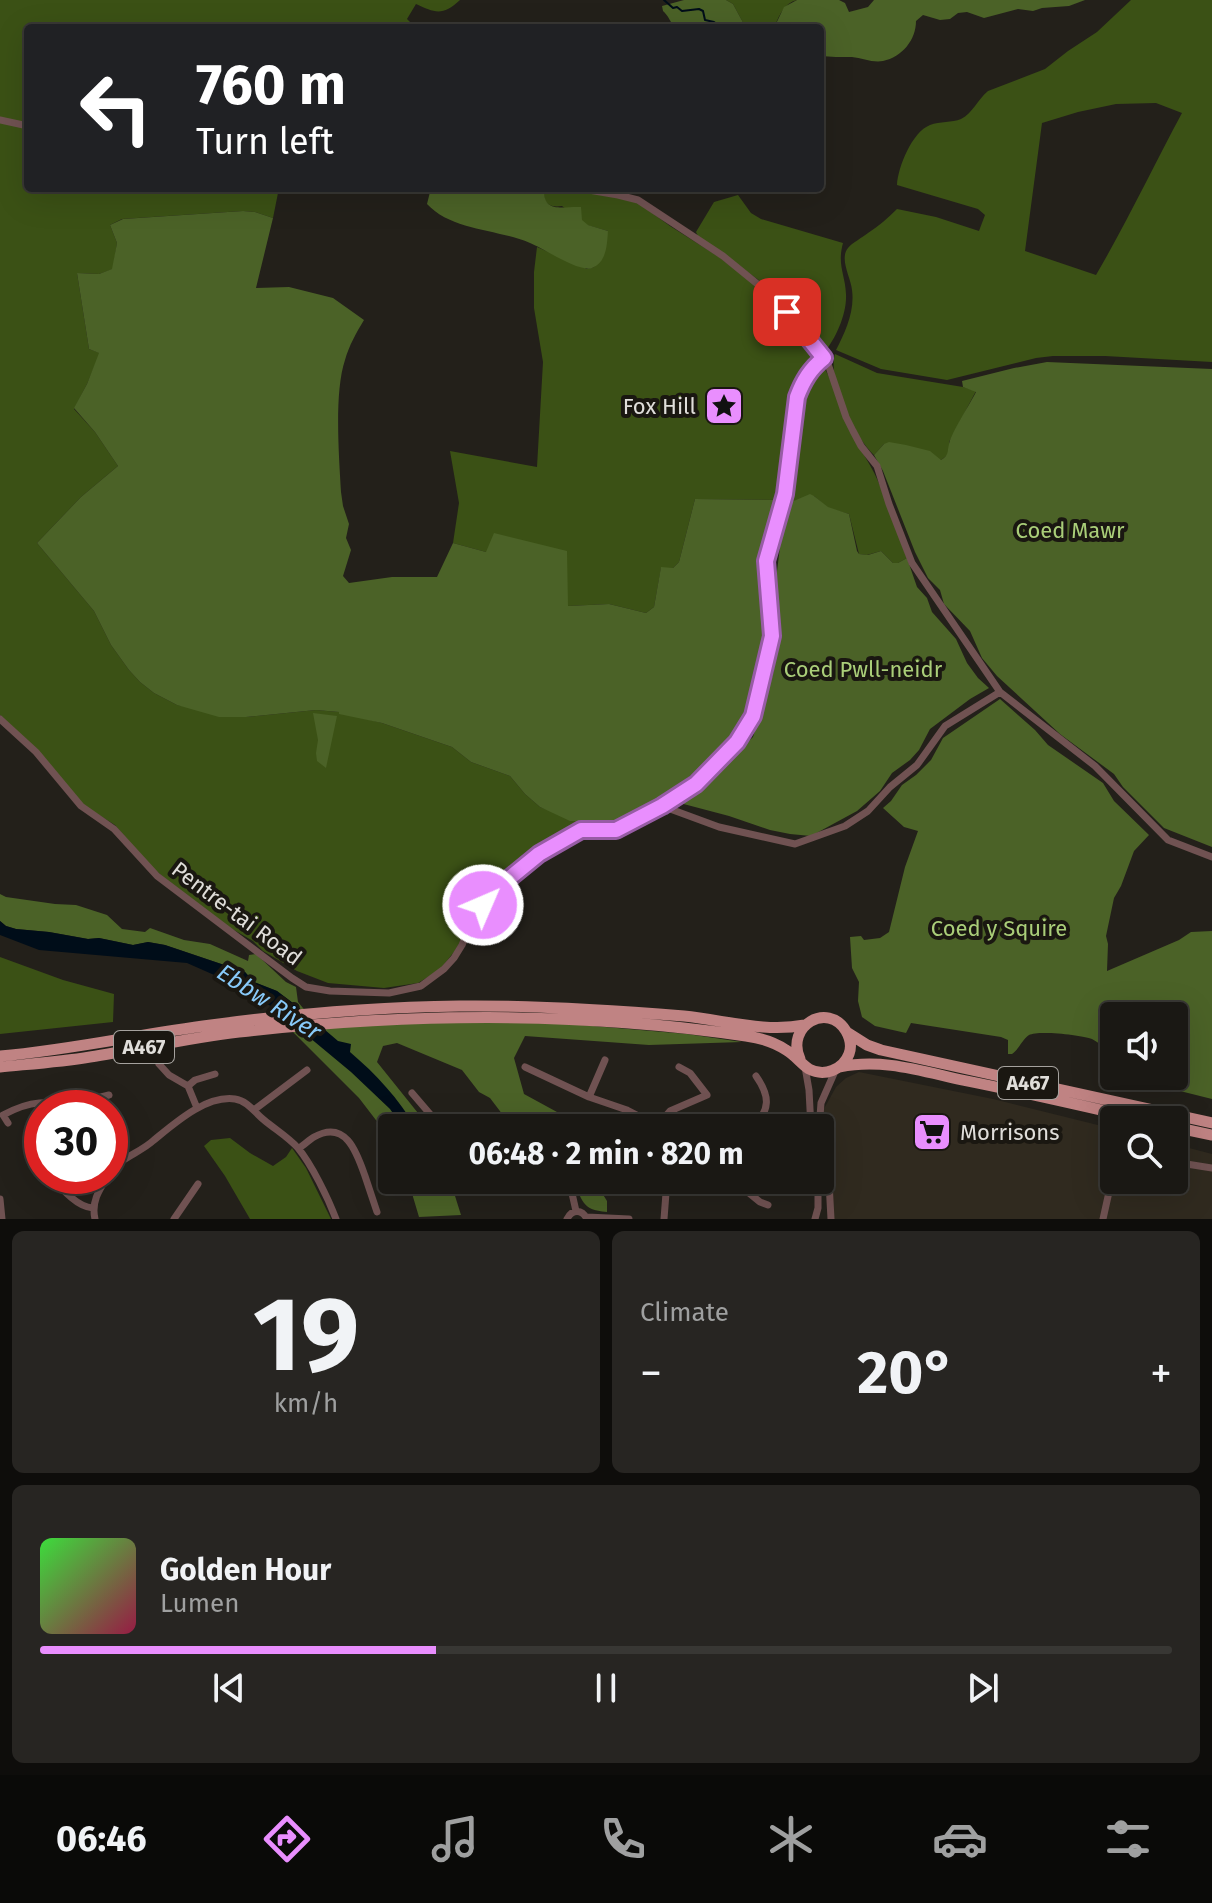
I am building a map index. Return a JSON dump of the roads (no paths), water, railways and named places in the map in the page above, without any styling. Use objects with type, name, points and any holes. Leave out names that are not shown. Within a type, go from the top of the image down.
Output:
[{"type":"main road","name":"A467","points":[[0,1056],[43,1052],[200,1026],[331,1012],[416,1007],[516,1006],[689,1017],[771,1028],[805,1024]]},
{"type":"main road","name":"A467","points":[[0,1067],[78,1059],[211,1036],[288,1027],[457,1017],[622,1022],[687,1028],[759,1038],[773,1043],[802,1062]]},
{"type":"main road","points":[[829,1018],[848,1033],[850,1051],[838,1068],[819,1072],[802,1062],[796,1043],[805,1024],[829,1018]]},
{"type":"main road","name":"A467","points":[[848,1033],[881,1050],[1212,1123]]},
{"type":"main road","name":"A467","points":[[838,1068],[858,1063],[880,1063],[1100,1110]]},
{"type":"main road","points":[[1188,1130],[1212,1135]]},
{"type":"street","points":[[0,120],[24,125]]},
{"type":"street","points":[[600,192],[638,200],[723,256],[787,312],[828,364],[846,417],[861,446],[877,466],[912,563],[1000,692],[1095,766],[1168,840],[1212,857]]},
{"type":"street","name":"Pentre-tai Road","points":[[0,719],[36,752],[81,806],[114,829],[157,876],[306,987],[389,993],[421,986],[454,958],[483,905],[495,890],[539,854],[581,830],[616,830],[662,806],[696,784],[737,742],[753,716],[772,636],[766,561],[785,494],[797,397],[810,371],[824,358]]},
{"type":"street","points":[[662,806],[719,827],[795,844],[845,826],[868,811],[890,787],[917,765],[945,726],[1000,692]]},
{"type":"street","points":[[589,1097],[605,1060]]},
{"type":"street","points":[[802,1062],[809,1090],[810,1114]]},
{"type":"street","points":[[159,1064],[169,1075],[188,1086],[197,1108]]},
{"type":"street","points":[[525,1067],[635,1114]]},
{"type":"street","points":[[668,1114],[707,1095],[690,1073],[679,1067]]},
{"type":"street","points":[[549,1078],[553,1068]]},
{"type":"street","points":[[831,1219],[820,1116],[824,1091],[838,1068]]},
{"type":"street","points":[[254,1110],[307,1070]]},
{"type":"street","points":[[188,1086],[195,1080],[215,1074]]},
{"type":"street","points":[[163,1083],[169,1075]]},
{"type":"street","points":[[756,1076],[766,1091],[767,1103],[763,1114]]},
{"type":"street","points":[[412,1093],[430,1114]]},
{"type":"street","points":[[128,1158],[197,1108],[225,1099],[239,1099],[299,1148],[336,1219]]},
{"type":"street","points":[[8,1123],[2,1113],[24,1105]]},
{"type":"street","points":[[625,1114],[627,1110]]},
{"type":"street","points":[[299,1148],[322,1134],[338,1134],[347,1138],[359,1157],[377,1212]]},
{"type":"street","points":[[1188,1164],[1212,1168]]},
{"type":"street","points":[[174,1219],[195,1198],[198,1184]]},
{"type":"street","points":[[69,1194],[85,1208],[93,1208]]},
{"type":"street","points":[[95,1219],[93,1208],[98,1194]]},
{"type":"street","points":[[572,1194],[576,1211]]},
{"type":"street","points":[[664,1219],[666,1194]]},
{"type":"street","points":[[750,1194],[768,1205]]},
{"type":"street","points":[[815,1219],[818,1194]]},
{"type":"street","points":[[1103,1219],[1109,1194]]},
{"type":"street","points":[[0,1199],[2,1219]]},
{"type":"street","points":[[567,1219],[576,1211],[587,1218],[629,1219]]},
{"type":"water","name":"Ebbw River","points":[[0,921],[16,929],[133,945],[148,942],[245,972],[254,982],[277,991],[338,1041],[351,1044],[350,1052],[386,1087],[407,1114],[393,1114],[351,1072],[274,1008],[230,982],[187,963],[39,950],[0,935]]},
{"type":"waterway","points":[[664,0],[682,11],[699,9],[703,11],[705,20],[717,24]]},
{"type":"place","name":"Fox Hill","points":[[724,406]]},
{"type":"place","name":"Morrisons","points":[[932,1132]]},
{"type":"park label","name":"Coed Mawr","points":[[1070,530]]},
{"type":"park label","name":"Coed Pwll-neidr","points":[[863,669]]},
{"type":"park label","name":"Coed y Squire","points":[[999,928]]}]
